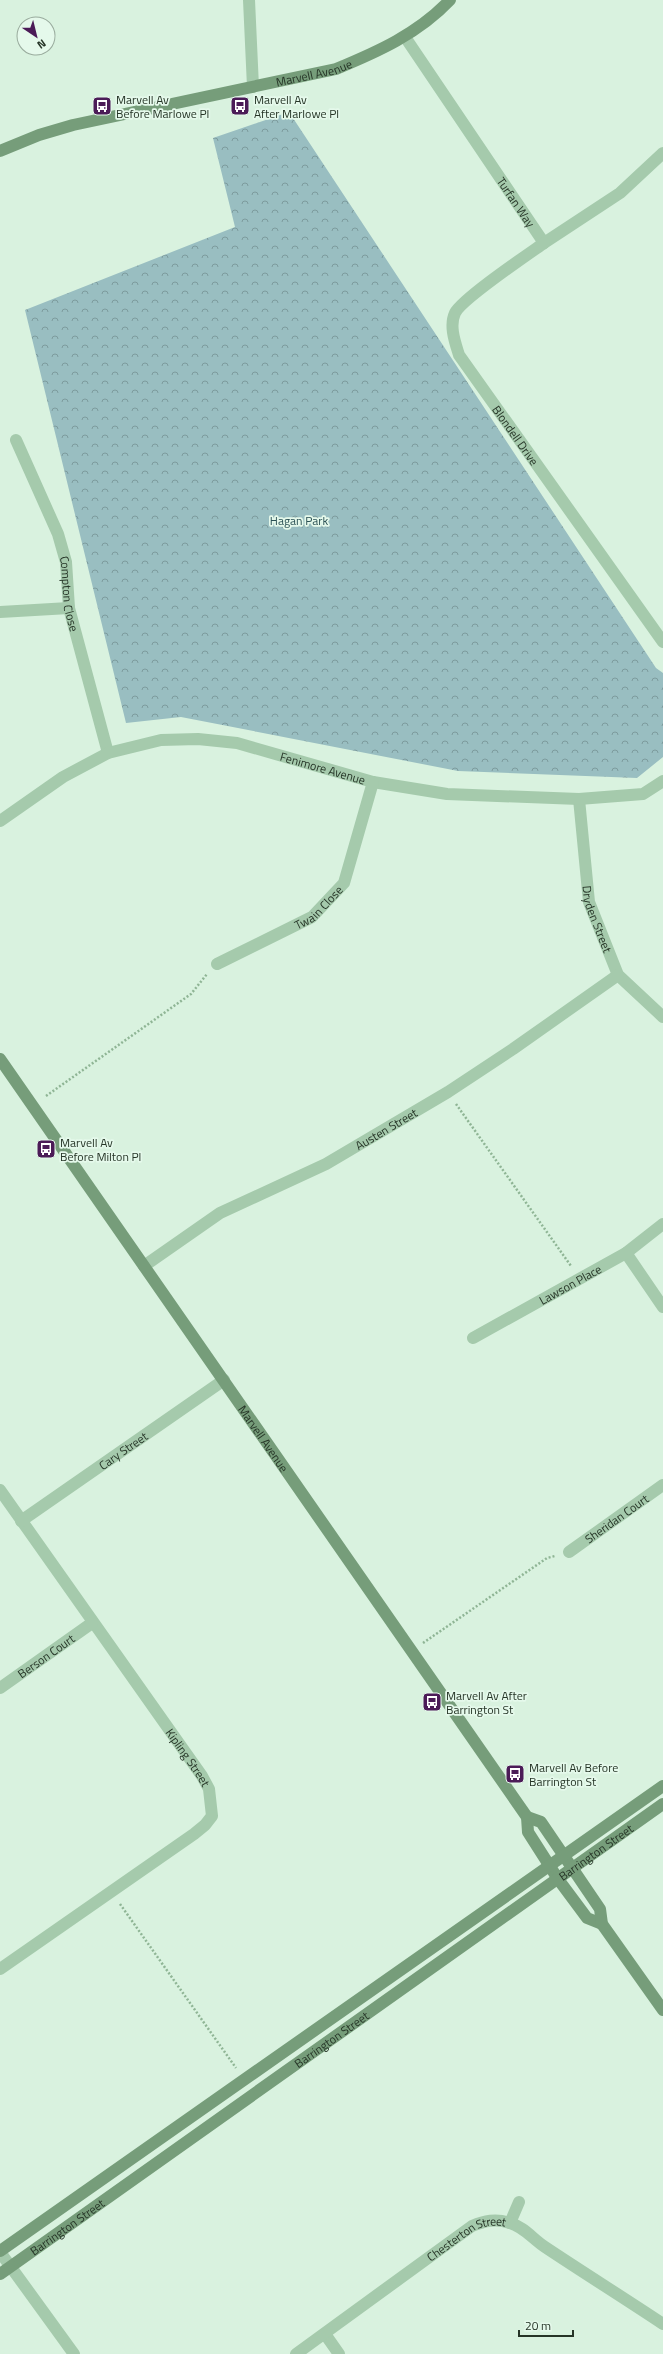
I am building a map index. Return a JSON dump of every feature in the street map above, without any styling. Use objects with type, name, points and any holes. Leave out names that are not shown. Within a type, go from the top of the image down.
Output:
[{"type":"street","points":[[249,0],[253,87]]},
{"type":"street","name":"Marvell Avenue","points":[[0,151],[39,135],[73,125],[336,70],[375,53],[405,37],[440,11],[450,0]]},
{"type":"street","name":"Turfan Way","points":[[405,37],[544,243]]},
{"type":"street","points":[[544,243],[620,193],[663,153]]},
{"type":"street","name":"Blondell Drive","points":[[544,243],[471,298],[455,313],[452,334],[459,355],[663,642]]},
{"type":"street","name":"Compton Close","points":[[16,440],[58,534],[66,562],[69,608],[108,753]]},
{"type":"street","points":[[0,612],[69,608]]},
{"type":"street","name":"Fenimore Avenue","points":[[0,821],[63,777],[108,753],[161,740],[198,739],[237,743],[373,782],[447,794],[579,800],[643,794],[663,781]]},
{"type":"street","name":"Twain Close","points":[[217,964],[312,917],[344,883],[373,782]]},
{"type":"street","name":"Dryden Street","points":[[579,800],[589,902],[618,975],[663,1017]]},
{"type":"street","name":"Austen Street","points":[[144,1266],[220,1213],[326,1164],[448,1092],[513,1049],[618,975]]},
{"type":"street","name":"Marvell Avenue","points":[[1,1063],[224,1380],[527,1817],[528,1832],[558,1879],[587,1918],[602,1924]]},
{"type":"street","name":"Lawson Place","points":[[473,1338],[626,1253],[663,1224]]},
{"type":"street","points":[[626,1253],[663,1307]]},
{"type":"street","name":"Cary Street","points":[[21,1521],[224,1380]]},
{"type":"street","name":"Sheridan Court","points":[[569,1552],[663,1485]]},
{"type":"street","name":"Kipling Street","points":[[0,1490],[92,1623],[202,1776],[208,1789],[212,1816],[206,1825],[0,1969]]},
{"type":"street","name":"Berson Court","points":[[0,1688],[92,1623]]},
{"type":"street","name":"Barrington Street","points":[[0,2252],[663,1786]]},
{"type":"street","name":"Barrington Street","points":[[0,2274],[663,1804]]},
{"type":"street","name":"Marvell Avenue","points":[[527,1817],[541,1822],[600,1909],[602,1924],[663,2010]]},
{"type":"street","points":[[510,2223],[519,2202]]},
{"type":"street","name":"Chesterton Street","points":[[296,2354],[472,2226],[485,2221],[497,2220],[510,2223],[663,2324]]},
{"type":"street","points":[[0,2252],[74,2354]]},
{"type":"street","points":[[325,2334],[340,2354]]},
{"type":"path","points":[[46,1096],[191,994],[200,981],[217,964]]},
{"type":"path","points":[[448,1092],[579,1279]]},
{"type":"path","points":[[412,1651],[547,1558],[569,1552]]},
{"type":"path","points":[[111,1892],[240,2074]]},
{"type":"green space","name":"Hagan Park","points":[[289,112],[656,668],[663,673],[663,757],[637,778],[458,771],[181,717],[126,723],[25,310],[235,227],[213,138]]},
{"type":"place","name":"Marvell Av Before Marlowe Pl","points":[[102,106]]},
{"type":"place","name":"Marvell Av After Marlowe Pl","points":[[240,106]]},
{"type":"place","name":"Marvell Av Before Milton Pl","points":[[46,1149]]},
{"type":"place","name":"Marvell Av After Barrington St","points":[[432,1702]]},
{"type":"place","name":"Marvell Av Before Barrington St","points":[[515,1774]]}]
